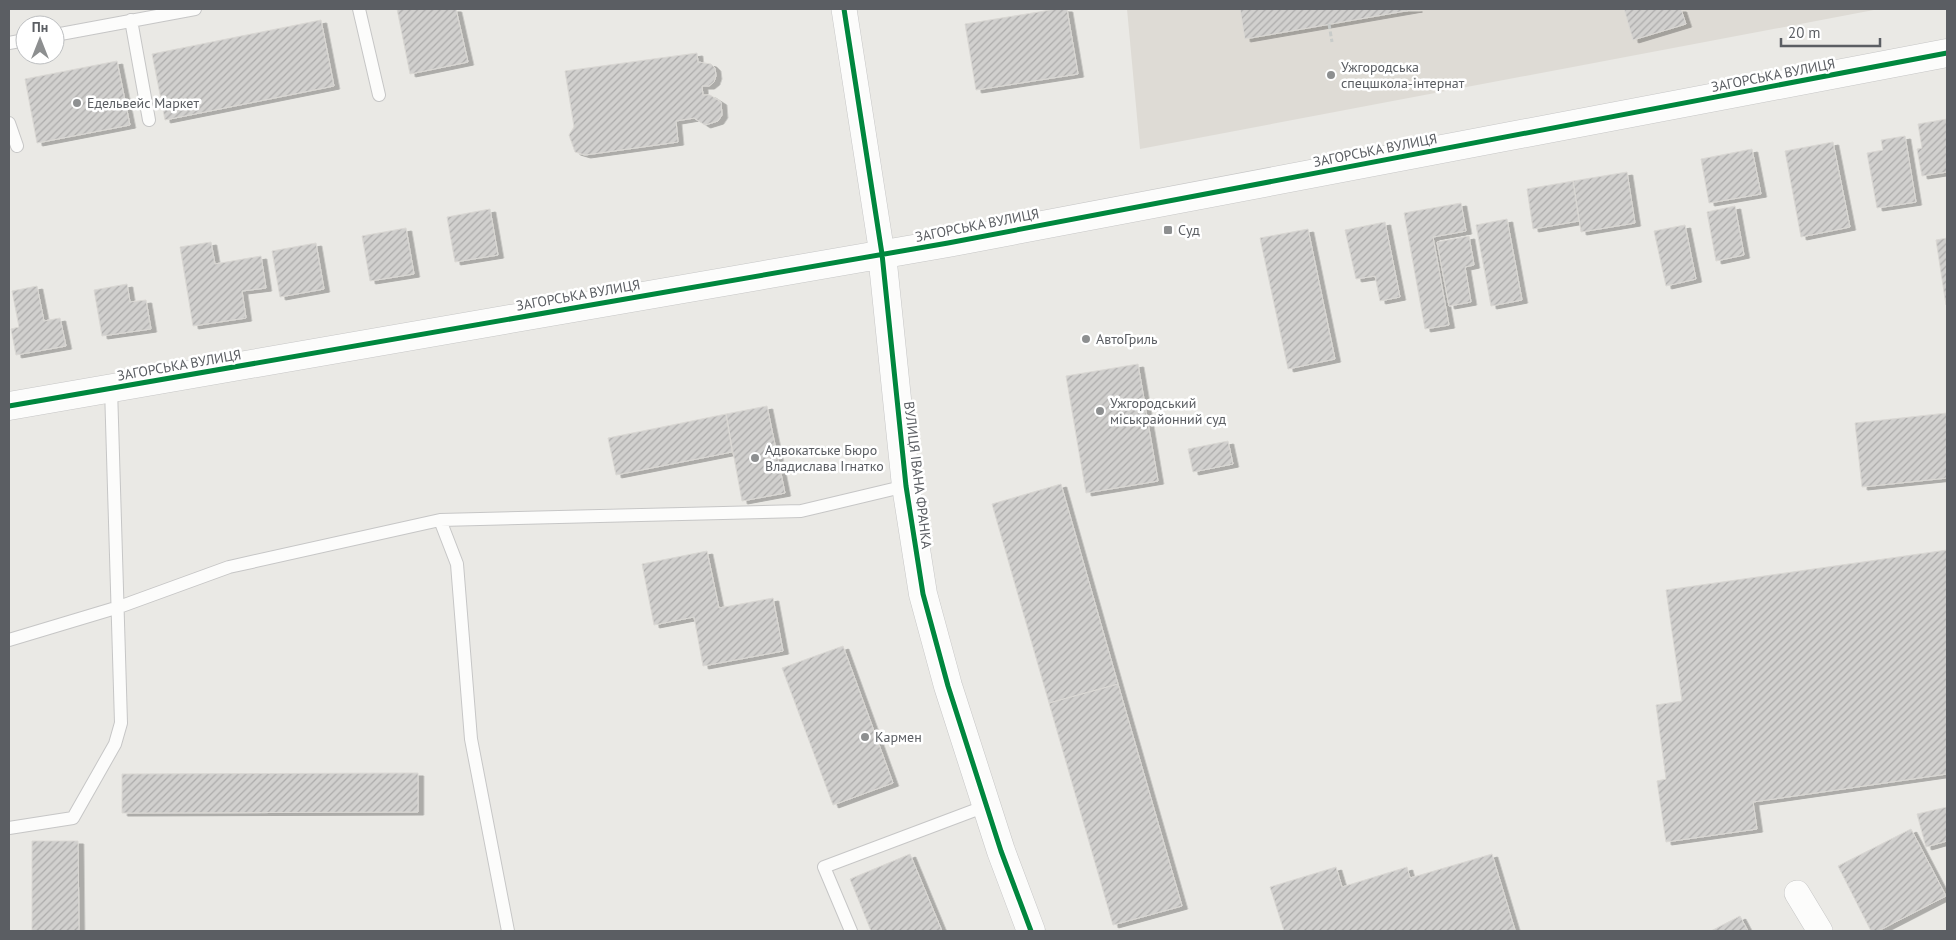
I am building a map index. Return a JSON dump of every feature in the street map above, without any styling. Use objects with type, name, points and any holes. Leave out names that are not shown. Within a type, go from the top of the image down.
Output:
[{"type":"street","name":"ВУЛИЦЯ ІВАНА ФРАНКА","points":[[844,9],[882,254],[906,486],[923,594],[948,686],[986,806],[1031,931]]},
{"type":"street","name":"ЗАГОРСЬКА ВУЛИЦЯ","points":[[9,406],[882,254],[1947,53]]},
{"type":"street","points":[[1797,893],[1820,931]]},
{"type":"lane","points":[[65,33],[195,9]]},
{"type":"lane","points":[[359,9],[379,95]]},
{"type":"lane","points":[[131,20],[149,120]]},
{"type":"lane","points":[[9,123],[17,146]]},
{"type":"lane","points":[[9,828],[73,818],[115,744],[121,723],[111,388]]},
{"type":"lane","points":[[9,640],[119,607],[229,567],[440,520],[801,511],[906,486]]},
{"type":"lane","points":[[440,520],[458,564],[471,739],[508,931]]},
{"type":"lane","points":[[850,931],[824,867],[986,806]]},
{"type":"path","points":[[1330,24],[1332,42]]},
{"type":"shaded area","name":"Ужгородська спецшкола-інтернат","points":[[1127,9],[1879,9],[1140,149]]},
{"type":"building","points":[[397,9],[456,9],[468,62],[410,74]]},
{"type":"building","points":[[1067,9],[1078,74],[976,90],[965,24]]},
{"type":"building","points":[[1240,9],[1417,9],[1245,39]]},
{"type":"building","points":[[1624,9],[1681,9],[1686,24],[1633,40]]},
{"type":"building","points":[[321,20],[334,86],[165,120],[152,54]]},
{"type":"building","points":[[697,53],[698,62],[711,64],[715,68],[716,76],[714,82],[709,86],[702,86],[703,95],[710,95],[721,102],[722,115],[718,121],[705,125],[694,118],[676,121],[678,142],[585,155],[575,152],[569,135],[574,127],[565,71]]},
{"type":"building","points":[[117,61],[130,125],[37,143],[25,79]]},
{"type":"building","points":[[1947,119],[1947,172],[1922,176],[1917,149],[1922,148],[1918,124]]},
{"type":"building","points":[[1905,136],[1916,202],[1877,208],[1867,153],[1883,150],[1881,140]]},
{"type":"building","points":[[1833,142],[1850,227],[1801,237],[1785,151]]},
{"type":"building","points":[[1752,149],[1761,194],[1709,203],[1701,159]]},
{"type":"building","points":[[1627,172],[1635,223],[1581,232],[1573,181]]},
{"type":"building","points":[[1573,181],[1579,221],[1533,229],[1527,189]]},
{"type":"building","points":[[1461,203],[1466,231],[1433,237],[1449,325],[1425,329],[1404,213]]},
{"type":"building","points":[[1735,206],[1744,255],[1716,261],[1707,212]]},
{"type":"building","points":[[490,209],[498,255],[455,262],[447,217]]},
{"type":"building","points":[[1507,219],[1522,300],[1491,306],[1476,225]]},
{"type":"building","points":[[1385,222],[1400,297],[1380,301],[1375,276],[1356,279],[1345,230]]},
{"type":"building","points":[[1685,225],[1696,279],[1666,286],[1654,231]]},
{"type":"building","points":[[406,228],[414,274],[370,281],[362,236]]},
{"type":"building","points":[[1308,229],[1335,359],[1288,369],[1260,238]]},
{"type":"building","points":[[1469,236],[1474,265],[1465,267],[1471,302],[1449,306],[1437,242]]},
{"type":"building","points":[[1947,238],[1947,305],[1946,305],[1936,240]]},
{"type":"building","points":[[211,242],[215,264],[261,256],[266,288],[242,291],[246,318],[193,326],[180,247]]},
{"type":"building","points":[[316,243],[324,289],[280,297],[272,251]]},
{"type":"building","points":[[127,284],[130,302],[146,300],[151,329],[102,336],[94,290]]},
{"type":"building","points":[[37,286],[44,321],[60,318],[66,346],[16,355],[11,329],[19,327],[12,291]]},
{"type":"building","points":[[1138,364],[1158,481],[1086,493],[1066,376]]},
{"type":"building","points":[[767,406],[785,493],[742,501],[726,414]]},
{"type":"building","points":[[1947,413],[1947,478],[1862,487],[1855,423]]},
{"type":"building","points":[[726,414],[732,452],[616,475],[608,438]]},
{"type":"building","points":[[1228,441],[1233,464],[1193,472],[1188,449]]},
{"type":"building","points":[[1061,484],[1118,684],[1049,703],[992,504]]},
{"type":"building","points":[[1947,550],[1947,774],[1753,802],[1757,829],[1666,842],[1657,781],[1666,779],[1656,705],[1682,701],[1666,590]]},
{"type":"building","points":[[707,551],[719,608],[773,598],[783,651],[703,666],[694,617],[654,625],[642,564]]},
{"type":"building","points":[[843,646],[893,783],[833,805],[782,668]]},
{"type":"building","points":[[1118,684],[1182,906],[1113,925],[1049,703]]},
{"type":"building","points":[[418,773],[418,812],[122,813],[122,774]]},
{"type":"building","points":[[1947,807],[1947,841],[1926,847],[1917,814]]},
{"type":"building","points":[[1911,829],[1946,896],[1878,931],[1871,931],[1838,866]]},
{"type":"building","points":[[32,841],[78,841],[79,931],[32,931]]},
{"type":"building","points":[[910,854],[942,931],[871,931],[850,879]]},
{"type":"building","points":[[1492,854],[1515,930],[1512,931],[1284,931],[1270,887],[1336,867],[1342,887],[1407,867],[1410,878]]},
{"type":"building","points":[[1740,916],[1748,931],[1711,931]]},
{"type":"cycle path","points":[[844,9],[882,254],[906,486],[923,594],[948,686],[1001,851],[1031,931]]},
{"type":"cycle path","points":[[9,406],[948,243],[1947,53]]},
{"type":"place","name":"Ужгородська спецшкола-інтернат","points":[[1331,75]]},
{"type":"place","name":"Едельвейс Маркет","points":[[77,103]]},
{"type":"place","name":"Суд","points":[[1168,230]]},
{"type":"place","name":"АвтоГриль","points":[[1086,339]]},
{"type":"place","name":"Ужгородський міськрайонний суд","points":[[1100,411]]},
{"type":"place","name":"Адвокатське Бюро Владислава Ігнатко","points":[[755,458]]},
{"type":"place","name":"Кармен","points":[[865,737]]}]
